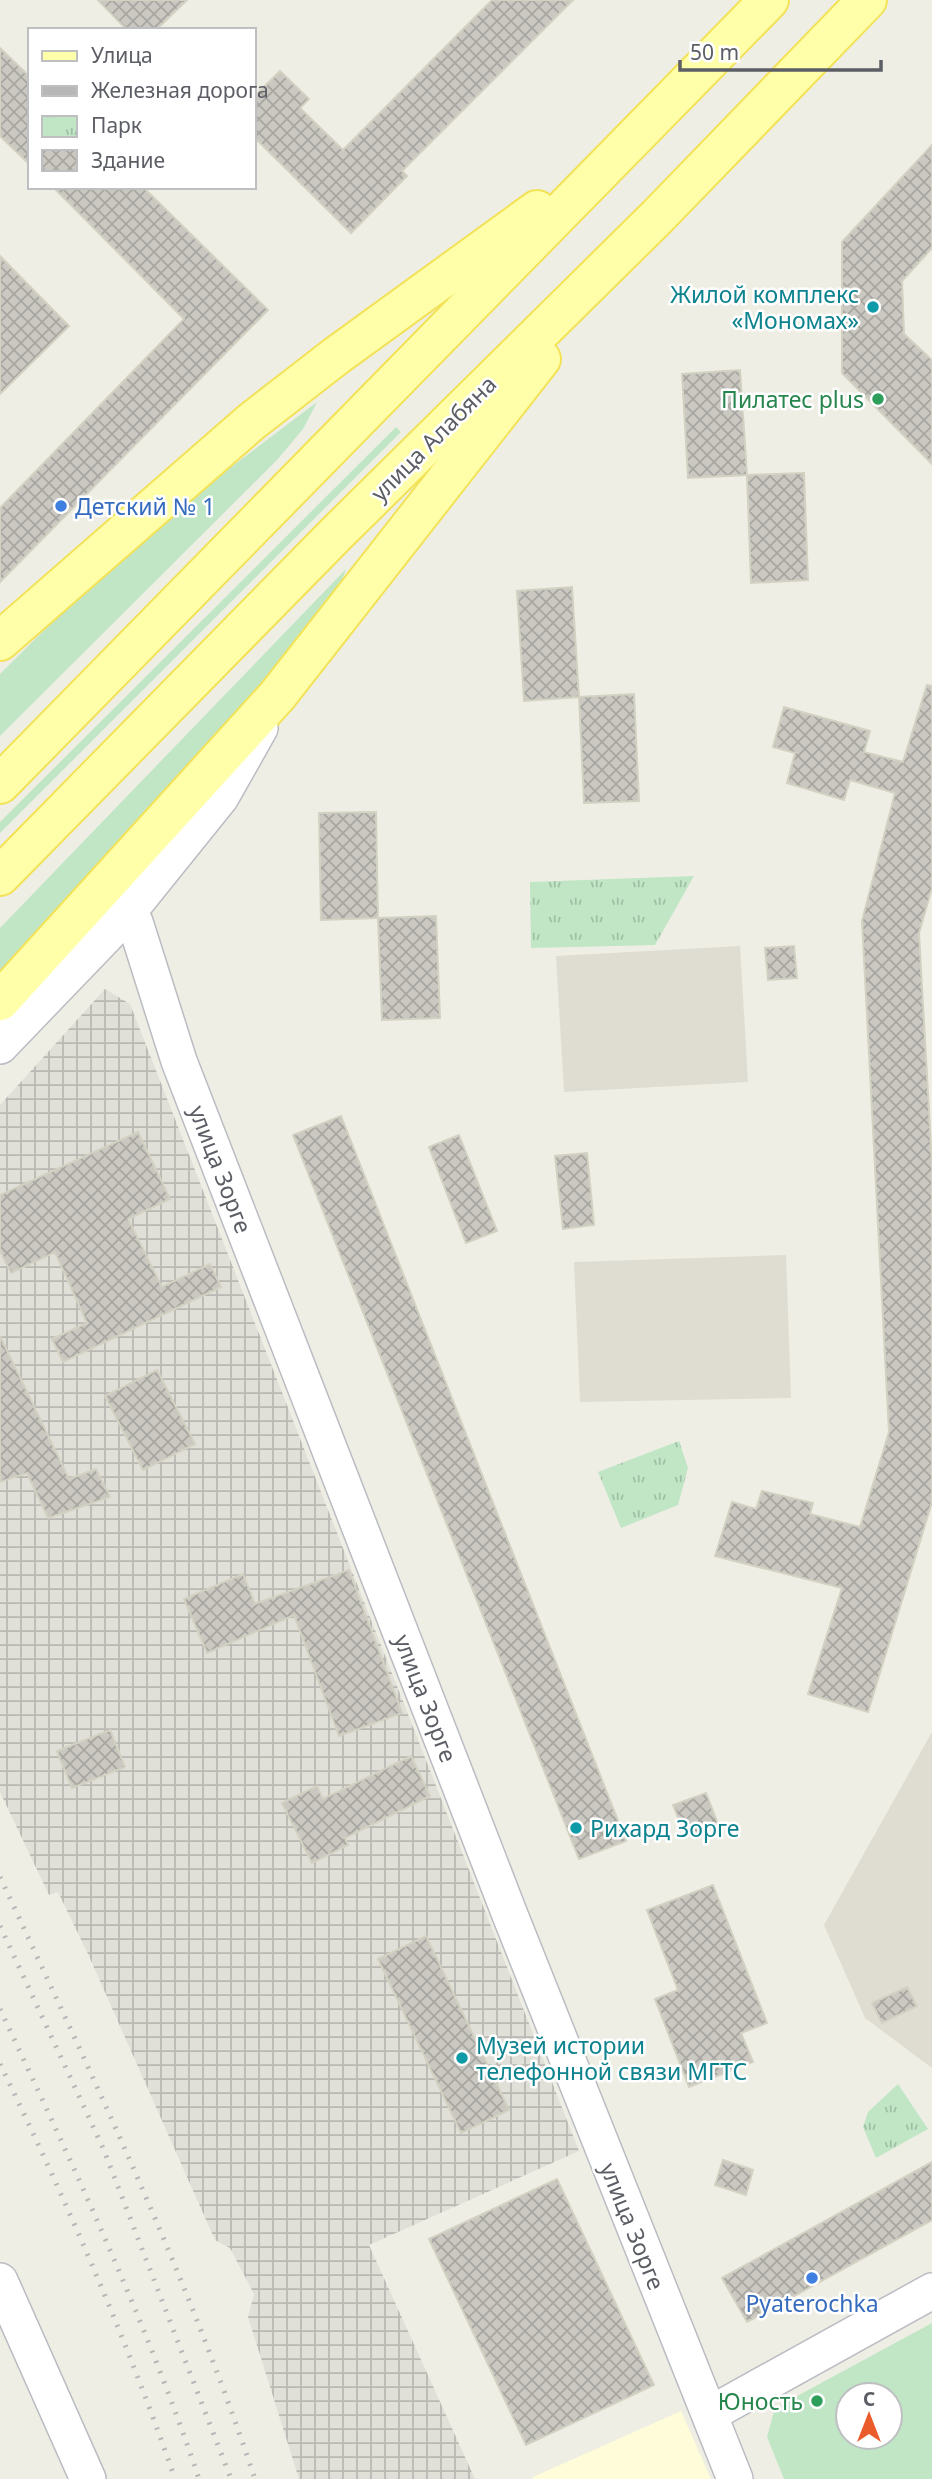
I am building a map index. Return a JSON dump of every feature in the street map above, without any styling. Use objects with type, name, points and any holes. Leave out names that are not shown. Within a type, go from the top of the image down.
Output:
[{"type":"main road","name":"улица Алабяна","points":[[0,876],[325,544],[657,216],[867,0]]},
{"type":"main road","points":[[0,784],[759,7]]},
{"type":"main road","points":[[0,641],[282,397],[476,254],[611,159]]},
{"type":"main road","points":[[0,1001],[277,696],[548,350],[657,216]]},
{"type":"street","points":[[0,1046],[126,915],[221,797],[277,696]]},
{"type":"street","name":"улица Зорге","points":[[126,915],[135,922],[194,1100],[510,1915],[735,2479]]},
{"type":"street","points":[[0,2281],[88,2479]]},
{"type":"street","points":[[710,2414],[932,2291]]},
{"type":"shaded area","points":[[740,946],[748,1082],[564,1092],[556,956]]},
{"type":"shaded area","points":[[105,989],[130,1004],[579,2151],[369,2245],[475,2479],[299,2479],[248,2317],[254,2294],[230,2248],[215,2240],[88,1954],[58,1892],[49,1895],[0,1792],[0,1105]]},
{"type":"shaded area","points":[[786,1255],[791,1398],[580,1402],[574,1262]]},
{"type":"shaded area","points":[[932,1732],[932,2068],[865,2018],[824,1925]]},
{"type":"shaded area","points":[[681,2411],[711,2479],[533,2479],[533,2477]]},
{"type":"green space","points":[[317,402],[303,429],[277,460],[0,736],[0,674],[135,540]]},
{"type":"green space","points":[[396,427],[401,432],[0,833],[0,822]]},
{"type":"green space","points":[[346,569],[336,598],[182,781],[0,976],[0,928]]},
{"type":"green space","points":[[694,876],[655,945],[531,948],[530,882]]},
{"type":"green space","points":[[679,1441],[688,1468],[678,1505],[621,1528],[598,1472]]},
{"type":"green space","points":[[898,2084],[928,2129],[876,2158],[863,2127],[868,2112]]},
{"type":"green space","name":"Юность","points":[[932,2323],[932,2479],[784,2479],[767,2437],[775,2408]]},
{"type":"building","points":[[98,0],[187,0],[158,28],[125,28]]},
{"type":"building","points":[[492,0],[573,0],[402,171],[407,176],[351,233],[256,139],[256,95],[280,71],[309,99],[300,108],[343,150]]},
{"type":"building","points":[[0,48],[28,75],[28,163],[0,136]]},
{"type":"building","name":"Жилой комплекс «Мономах»","points":[[932,145],[932,248],[902,281],[904,334],[932,360],[932,464],[842,373],[842,242]]},
{"type":"building","points":[[55,189],[145,189],[268,310],[0,582],[0,508],[184,319]]},
{"type":"building","points":[[0,256],[69,326],[0,394]]},
{"type":"building","points":[[740,370],[747,475],[688,478],[682,374]]},
{"type":"building","points":[[804,473],[808,580],[751,583],[747,475]]},
{"type":"building","points":[[572,587],[579,697],[524,701],[517,591]]},
{"type":"building","points":[[927,685],[932,686],[932,888],[919,933],[932,1164],[932,1502],[868,1712],[808,1694],[842,1588],[715,1556],[732,1502],[756,1509],[762,1491],[813,1503],[810,1514],[860,1527],[889,1432],[862,921],[895,793],[850,780],[844,800],[787,783],[795,753],[773,747],[784,707],[870,731],[864,752],[903,762]]},
{"type":"building","points":[[634,694],[639,801],[584,803],[579,697]]},
{"type":"building","points":[[376,812],[378,918],[321,920],[319,813]]},
{"type":"building","points":[[436,916],[440,1018],[382,1020],[378,918]]},
{"type":"building","points":[[794,946],[797,978],[768,980],[765,948]]},
{"type":"building","points":[[341,1116],[626,1841],[579,1859],[293,1135]]},
{"type":"building","points":[[138,1132],[170,1199],[128,1219],[162,1287],[210,1264],[221,1287],[63,1362],[52,1339],[87,1323],[55,1252],[11,1273],[0,1251],[0,1195]]},
{"type":"building","points":[[459,1135],[497,1231],[466,1243],[429,1147]]},
{"type":"building","points":[[587,1153],[594,1225],[563,1229],[555,1156]]},
{"type":"building","points":[[0,1336],[69,1479],[96,1469],[110,1497],[48,1518],[27,1473],[0,1482]]},
{"type":"building","points":[[157,1370],[195,1444],[143,1470],[105,1396]]},
{"type":"building","points":[[349,1570],[402,1713],[339,1736],[294,1615],[207,1653],[184,1599],[243,1574],[255,1604]]},
{"type":"building","points":[[110,1730],[125,1767],[72,1788],[57,1751]]},
{"type":"building","points":[[411,1756],[430,1796],[345,1838],[348,1845],[312,1863],[282,1803],[317,1786],[323,1799]]},
{"type":"building","points":[[706,1793],[718,1824],[686,1837],[673,1805]]},
{"type":"building","points":[[713,1885],[767,2023],[741,2033],[753,2062],[689,2087],[655,1999],[678,1990],[647,1910]]},
{"type":"building","points":[[426,1936],[509,2110],[461,2133],[378,1959]]},
{"type":"building","points":[[907,1987],[917,2006],[882,2023],[872,2003]]},
{"type":"building","points":[[723,2160],[753,2170],[746,2195],[715,2185]]},
{"type":"building","points":[[932,2162],[932,2220],[747,2322],[722,2278]]},
{"type":"building","points":[[557,2179],[654,2385],[526,2445],[429,2239]]},
{"type":"railway","points":[[0,1877],[103,2100],[168,2250],[199,2325],[255,2479]]},
{"type":"railway","points":[[0,1926],[103,2148],[231,2479]]},
{"type":"railway","points":[[0,2009],[131,2300],[199,2479]]},
{"type":"railway","points":[[0,2064],[94,2269],[175,2479]]},
{"type":"place","name":"Жилой комплекс «Мономах»","points":[[873,307]]},
{"type":"place","name":"Пилатес plus","points":[[878,399]]},
{"type":"place","name":"Детский № 1","points":[[61,506]]},
{"type":"place","name":"Рихард Зорге","points":[[576,1828]]},
{"type":"place","name":"Музей истории телефонной связи МГТС","points":[[462,2058]]},
{"type":"place","name":"Pyaterochka","points":[[812,2278]]},
{"type":"place","name":"Юность","points":[[817,2401]]}]
